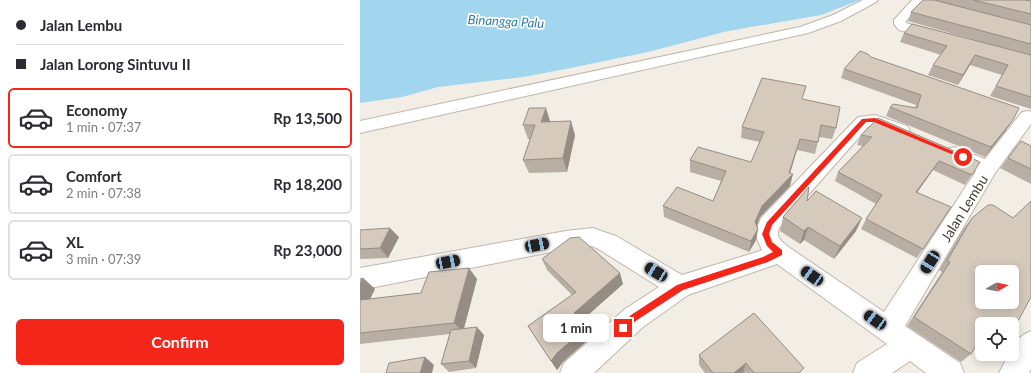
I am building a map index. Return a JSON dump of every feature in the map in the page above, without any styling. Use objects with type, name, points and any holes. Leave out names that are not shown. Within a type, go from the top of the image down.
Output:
[{"type":"street","points":[[360,127],[803,30],[837,18],[872,0]]},
{"type":"street","points":[[933,5],[918,0],[900,20],[900,24],[904,27],[949,39]]},
{"type":"street","name":"Jalan Lembu","points":[[888,329],[988,168],[1024,114]]},
{"type":"street","points":[[918,137],[875,120],[864,121],[769,224],[766,234],[770,244],[779,253],[950,373]]},
{"type":"street","name":"Jalan Lembu","points":[[939,147],[988,168]]},
{"type":"street","points":[[360,279],[566,240],[593,237],[608,243],[680,287]]},
{"type":"street","points":[[574,373],[634,318],[680,287],[779,253]]},
{"type":"street","points":[[1013,373],[1031,344]]},
{"type":"street","points":[[867,373],[911,345]]},
{"type":"water","name":"Binangga Palu","points":[[360,0],[860,0],[821,15],[728,31],[648,52],[566,69],[523,77],[438,87],[402,97],[360,103]]},
{"type":"building","points":[[923,0],[934,0],[1031,25],[1031,44],[911,12]]},
{"type":"building","points":[[973,0],[1031,1],[1031,14]]},
{"type":"building","points":[[912,24],[1031,55],[1031,97],[996,86],[1008,65],[975,55],[963,75],[933,65],[947,46],[904,33]]},
{"type":"building","points":[[860,51],[871,57],[1019,108],[1013,120],[991,147],[890,107],[893,104],[917,108],[921,95],[844,69]]},
{"type":"building","points":[[762,78],[806,86],[802,99],[840,107],[836,128],[821,125],[818,142],[800,139],[789,173],[793,174],[762,206],[755,222],[758,229],[751,241],[663,206],[677,187],[713,201],[726,171],[690,160],[698,147],[751,162],[764,132],[742,127]]},
{"type":"building","points":[[529,108],[546,108],[541,122],[571,121],[563,158],[523,160],[535,125],[523,125]]},
{"type":"building","points":[[878,118],[980,162],[972,175],[939,161],[916,192],[951,207],[923,249],[866,219],[882,195],[838,172],[872,137],[861,135]]},
{"type":"building","points":[[1021,141],[1031,146],[1031,169],[1008,158]]},
{"type":"building","points":[[809,187],[807,201],[816,191],[862,218],[840,246],[808,227],[804,231],[783,217]]},
{"type":"building","points":[[1031,201],[1031,297],[1019,319],[1019,317],[975,317],[975,347],[971,354],[914,317],[950,262],[947,261],[972,218],[988,205],[993,205],[1013,218]]},
{"type":"building","points":[[390,228],[380,248],[360,249],[360,230]]},
{"type":"building","points":[[579,237],[620,273],[574,313],[586,328],[557,353],[551,361],[528,326],[576,292],[542,259],[570,238]]},
{"type":"building","points":[[469,268],[454,323],[360,333],[360,300],[421,293],[429,272]]},
{"type":"building","points":[[754,313],[804,368],[799,373],[754,373],[746,363],[734,373],[713,373],[699,355]]},
{"type":"building","points":[[477,327],[469,361],[441,364],[451,330]]},
{"type":"building","points":[[425,357],[420,373],[386,373],[389,363]]},
{"type":"route","points":[[623,328],[634,318],[680,287],[779,253],[770,244],[766,234],[769,224],[864,121],[875,120],[963,157]]}]
